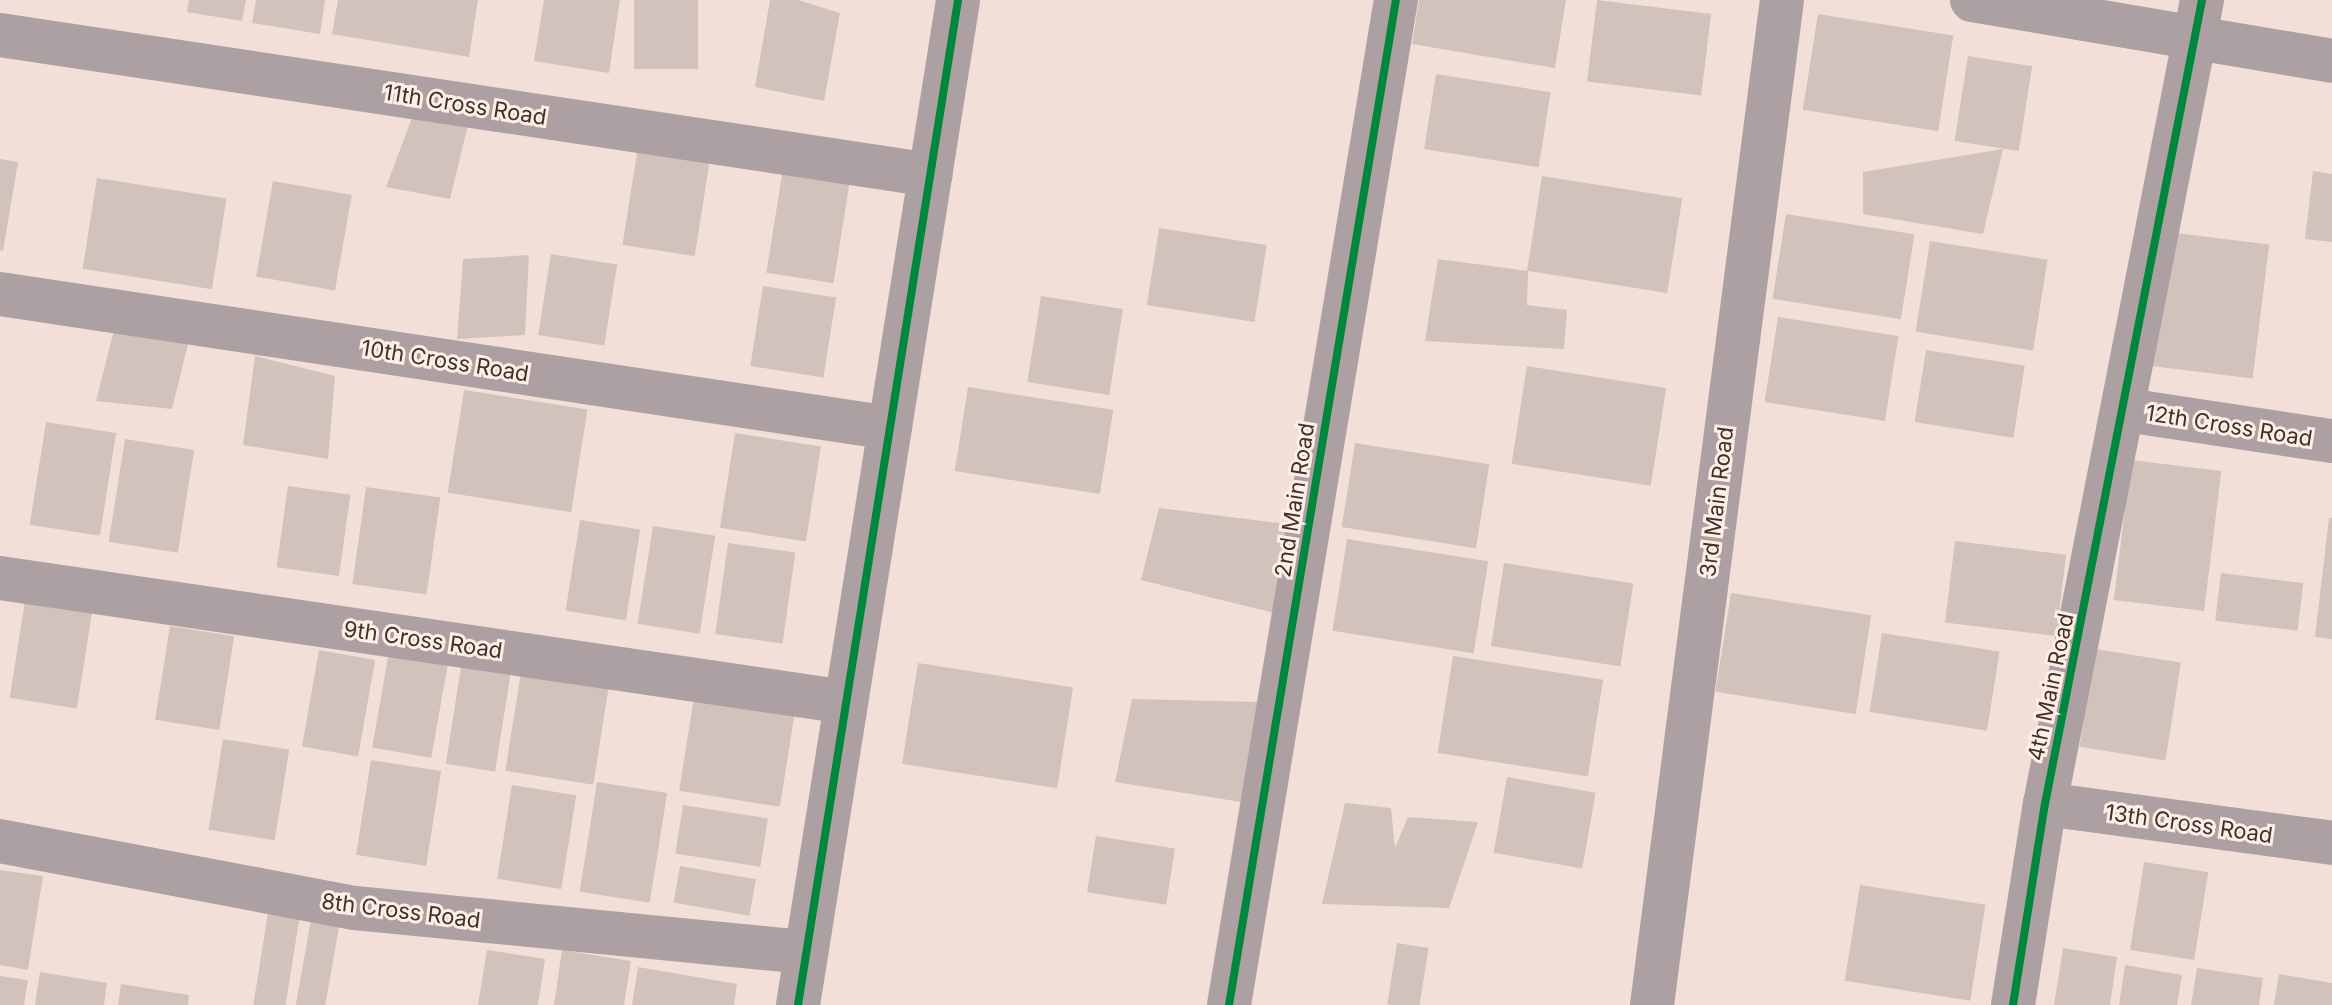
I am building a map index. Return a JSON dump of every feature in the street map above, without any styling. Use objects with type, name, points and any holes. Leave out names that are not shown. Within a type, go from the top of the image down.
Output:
[{"type":"street","points":[[798,1005],[958,0]]},
{"type":"street","name":"2nd Main Road","points":[[1229,1005],[1396,0]]},
{"type":"street","name":"3rd Main Road","points":[[1652,1005],[1782,0]]},
{"type":"street","points":[[1972,0],[2198,20],[2332,61]]},
{"type":"street","name":"4th Main Road","points":[[2013,1005],[2045,804],[2126,410],[2198,20]]},
{"type":"street","name":"11th Cross Road","points":[[0,35],[931,175]]},
{"type":"street","name":"10th Cross Road","points":[[0,294],[890,428]]},
{"type":"street","name":"12th Cross Road","points":[[2126,410],[2332,441]]},
{"type":"street","name":"9th Cross Road","points":[[0,578],[846,702]]},
{"type":"street","name":"13th Cross Road","points":[[2045,804],[2332,843]]},
{"type":"street","name":"8th Cross Road","points":[[0,841],[355,908],[806,952]]},
{"type":"building","points":[[189,0],[246,0],[242,21],[187,12]]},
{"type":"building","points":[[256,0],[325,0],[320,34],[252,23]]},
{"type":"building","points":[[338,0],[478,0],[469,57],[332,34]]},
{"type":"building","points":[[544,0],[620,0],[609,73],[534,61]]},
{"type":"building","points":[[634,0],[698,0],[698,69],[634,69]]},
{"type":"building","points":[[770,0],[798,0],[840,13],[824,101],[755,87]]},
{"type":"building","points":[[1419,0],[1566,0],[1555,68],[1412,44]]},
{"type":"building","points":[[1597,0],[1711,14],[1701,95],[1587,81]]},
{"type":"building","points":[[1818,14],[1953,35],[1938,131],[1803,110]]},
{"type":"building","points":[[1968,56],[2032,66],[2019,151],[1955,141]]},
{"type":"building","points":[[1436,74],[1551,92],[1539,167],[1424,149]]},
{"type":"building","points":[[413,115],[468,125],[450,199],[386,187]]},
{"type":"building","points":[[638,147],[710,158],[695,256],[623,245]]},
{"type":"building","points":[[2003,149],[1983,234],[1863,214],[1863,172]]},
{"type":"building","points":[[0,159],[18,162],[3,251],[0,250]]},
{"type":"building","points":[[783,168],[850,179],[834,283],[766,273]]},
{"type":"building","points":[[2313,171],[2332,174],[2332,242],[2305,239]]},
{"type":"building","points":[[1542,176],[1682,198],[1667,293],[1527,271]]},
{"type":"building","points":[[97,178],[226,198],[212,289],[83,269]]},
{"type":"building","points":[[273,181],[352,195],[335,290],[256,277]]},
{"type":"building","points":[[1786,214],[1914,234],[1901,319],[1773,299]]},
{"type":"building","points":[[1159,228],[1267,245],[1254,322],[1147,305]]},
{"type":"building","points":[[2160,231],[2269,244],[2253,378],[2144,365]]},
{"type":"building","points":[[1930,241],[2048,260],[2033,350],[1916,332]]},
{"type":"building","points":[[551,254],[617,264],[604,345],[538,335]]},
{"type":"building","points":[[529,255],[525,335],[457,339],[463,259]]},
{"type":"building","points":[[1438,259],[1528,271],[1527,305],[1567,310],[1564,349],[1425,341]]},
{"type":"building","points":[[763,286],[836,298],[823,378],[750,366]]},
{"type":"building","points":[[1041,296],[1123,309],[1109,395],[1027,382]]},
{"type":"building","points":[[1778,317],[1898,336],[1885,421],[1765,402]]},
{"type":"building","points":[[116,322],[191,332],[172,409],[96,401]]},
{"type":"building","points":[[1926,350],[2025,366],[2013,438],[1915,422]]},
{"type":"building","points":[[255,356],[335,376],[328,459],[243,445]]},
{"type":"building","points":[[1527,366],[1666,388],[1651,486],[1512,464]]},
{"type":"building","points":[[968,387],[1113,410],[1100,494],[955,471]]},
{"type":"building","points":[[464,390],[587,410],[571,512],[448,493]]},
{"type":"building","points":[[46,422],[116,433],[100,536],[30,525]]},
{"type":"building","points":[[735,433],[821,447],[806,541],[720,528]]},
{"type":"building","points":[[125,439],[194,450],[178,553],[109,542]]},
{"type":"building","points":[[1355,443],[1489,464],[1476,548],[1342,527]]},
{"type":"building","points":[[2131,460],[2221,471],[2204,611],[2114,600]]},
{"type":"building","points":[[288,486],[350,495],[339,576],[277,567]]},
{"type":"building","points":[[366,487],[440,497],[427,594],[352,584]]},
{"type":"building","points":[[1159,508],[1295,525],[1278,614],[1141,580]]},
{"type":"building","points":[[2329,518],[2332,518],[2332,639],[2315,637]]},
{"type":"building","points":[[580,520],[640,530],[626,620],[566,611]]},
{"type":"building","points":[[653,526],[715,536],[700,634],[638,624]]},
{"type":"building","points":[[1347,539],[1488,561],[1474,653],[1332,631]]},
{"type":"building","points":[[1955,541],[2066,555],[2056,636],[1945,622]]},
{"type":"building","points":[[728,543],[795,552],[783,644],[715,634]]},
{"type":"building","points":[[1504,563],[1633,583],[1620,666],[1491,646]]},
{"type":"building","points":[[2221,573],[2303,583],[2298,631],[2215,621]]},
{"type":"building","points":[[1731,593],[1871,615],[1856,714],[1715,692]]},
{"type":"building","points":[[25,601],[92,612],[77,708],[10,698]]},
{"type":"building","points":[[170,626],[234,636],[219,730],[155,720]]},
{"type":"building","points":[[1882,633],[2000,652],[1987,731],[1869,712]]},
{"type":"building","points":[[2095,649],[2181,663],[2165,760],[2080,747]]},
{"type":"building","points":[[319,650],[375,660],[358,756],[302,747]]},
{"type":"building","points":[[389,652],[448,662],[431,758],[372,748]]},
{"type":"building","points":[[1453,656],[1603,680],[1588,777],[1438,753]]},
{"type":"building","points":[[462,661],[511,669],[495,772],[446,764]]},
{"type":"building","points":[[918,663],[1073,688],[1057,788],[902,764]]},
{"type":"building","points":[[521,672],[609,686],[593,785],[505,771]]},
{"type":"building","points":[[694,697],[795,713],[780,807],[679,791]]},
{"type":"building","points":[[1132,699],[1259,702],[1241,802],[1115,782]]},
{"type":"building","points":[[223,739],[289,749],[275,840],[209,830]]},
{"type":"building","points":[[371,760],[441,771],[426,866],[356,855]]},
{"type":"building","points":[[1507,777],[1596,793],[1582,868],[1494,853]]},
{"type":"building","points":[[597,782],[667,793],[650,903],[580,892]]},
{"type":"building","points":[[512,785],[576,795],[561,889],[497,879]]},
{"type":"building","points":[[1345,803],[1391,808],[1395,848],[1408,817],[1478,822],[1449,908],[1322,904]]},
{"type":"building","points":[[683,805],[768,818],[760,867],[675,853]]},
{"type":"building","points":[[1096,836],[1175,849],[1166,905],[1087,892]]},
{"type":"building","points":[[2144,862],[2208,872],[2194,960],[2130,950]]},
{"type":"building","points":[[680,866],[756,879],[749,916],[674,902]]},
{"type":"building","points":[[0,870],[43,876],[28,970],[0,965]]},
{"type":"building","points":[[1860,885],[1985,905],[1970,1001],[1845,981]]},
{"type":"building","points":[[268,912],[300,917],[286,1005],[253,1005]]},
{"type":"building","points":[[311,919],[340,924],[325,1005],[296,1005]]},
{"type":"building","points":[[1397,943],[1429,948],[1420,1005],[1387,1004]]},
{"type":"building","points":[[2063,948],[2117,957],[2110,1005],[2054,1005]]},
{"type":"building","points":[[487,950],[545,959],[538,1005],[478,1005]]},
{"type":"building","points":[[562,950],[631,961],[624,1005],[554,1005]]},
{"type":"building","points":[[2125,965],[2182,975],[2177,1005],[2119,1005]]},
{"type":"building","points":[[638,967],[737,984],[734,1005],[632,1005]]},
{"type":"building","points":[[2197,968],[2263,978],[2259,1005],[2191,1005]]},
{"type":"building","points":[[40,972],[107,983],[104,1005],[35,1005]]},
{"type":"building","points":[[2279,974],[2332,983],[2332,1005],[2274,1005]]},
{"type":"building","points":[[0,976],[28,980],[24,1005],[0,1005]]},
{"type":"building","points":[[121,984],[189,995],[188,1005],[118,1005]]},
{"type":"cycle path","points":[[798,1005],[958,0]]},
{"type":"cycle path","points":[[1229,1005],[1396,0]]},
{"type":"cycle path","points":[[2013,1005],[2045,804],[2202,0]]}]
